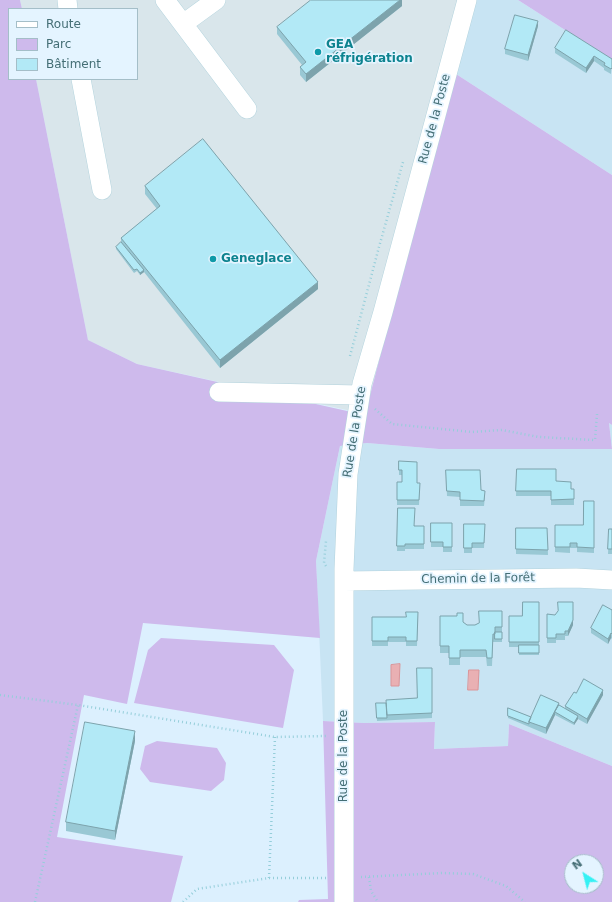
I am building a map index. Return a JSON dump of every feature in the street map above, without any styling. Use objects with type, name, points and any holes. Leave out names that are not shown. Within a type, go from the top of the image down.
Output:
[{"type":"street","points":[[165,0],[247,109]]},
{"type":"street","points":[[183,24],[216,0]]},
{"type":"street","name":"Rue de la Poste","points":[[344,902],[344,581],[348,474],[362,384],[383,312],[467,0]]},
{"type":"street","points":[[81,80],[102,190]]},
{"type":"street","points":[[219,392],[360,395]]},
{"type":"street","name":"Chemin de la Forêt","points":[[344,581],[576,578],[612,580]]},
{"type":"path","points":[[360,395],[392,424],[472,432],[502,430],[539,437],[595,440],[597,414]]},
{"type":"path","points":[[0,695],[78,705],[275,737],[344,735]]},
{"type":"path","points":[[36,902],[78,705]]},
{"type":"path","points":[[269,878],[275,737]]},
{"type":"path","points":[[183,902],[197,890],[269,878],[344,878],[442,873],[473,874],[506,886],[525,902]]},
{"type":"path","points":[[369,877],[371,891],[378,902]]},
{"type":"shaded area","points":[[20,0],[476,0],[402,271],[365,415],[137,364],[88,340],[36,80],[138,80],[138,8],[22,8]]},
{"type":"shaded area","points":[[476,0],[518,0],[612,60],[612,175],[456,74]]},
{"type":"shaded area","points":[[609,423],[612,425],[612,449]]},
{"type":"shaded area","points":[[367,443],[439,449],[612,449],[612,766],[509,724],[508,746],[434,749],[435,722],[364,723],[323,721],[316,561],[340,446]]},
{"type":"shaded area","points":[[400,664],[399,686],[391,686],[391,665]]},
{"type":"shaded area","points":[[469,670],[479,670],[478,690],[468,690]]},
{"type":"green space","points":[[0,0],[20,0],[22,8],[8,8],[8,80],[36,80],[88,340],[137,364],[365,415],[402,271],[456,74],[612,175],[612,425],[609,423],[612,449],[439,449],[367,443],[340,446],[316,561],[320,638],[143,623],[127,704],[84,695],[57,837],[183,856],[171,902],[0,902]]},
{"type":"green space","points":[[518,0],[612,0],[612,60]]},
{"type":"green space","points":[[161,638],[274,645],[294,670],[283,728],[134,703],[148,650]]},
{"type":"green space","points":[[323,721],[364,723],[435,722],[434,749],[508,746],[509,724],[612,766],[612,902],[298,902],[299,900],[328,899]]},
{"type":"green space","points":[[157,741],[217,748],[226,763],[224,780],[211,791],[150,782],[140,769],[145,746]]},
{"type":"building","name":"GEA réfrigération","points":[[311,0],[400,0],[306,74],[300,67],[306,62],[277,27]]},
{"type":"building","points":[[515,15],[538,21],[528,55],[505,49]]},
{"type":"building","points":[[566,30],[612,59],[612,68],[611,69],[604,65],[605,63],[594,56],[586,68],[555,48]]},
{"type":"building","name":"Geneglace","points":[[203,139],[318,282],[220,360],[121,238],[160,206],[145,186]]},
{"type":"building","points":[[121,242],[144,270],[140,273],[137,269],[134,270],[116,247]]},
{"type":"building","points":[[399,461],[417,462],[417,483],[420,483],[419,500],[397,500],[397,482],[402,482],[402,470],[399,470]]},
{"type":"building","points":[[517,469],[556,469],[556,481],[571,482],[571,489],[574,489],[574,499],[551,500],[551,491],[516,491]]},
{"type":"building","points":[[446,470],[480,470],[481,490],[485,491],[484,501],[460,500],[460,492],[447,491]]},
{"type":"building","points":[[584,501],[594,501],[594,548],[577,547],[577,543],[570,543],[570,547],[555,547],[555,525],[583,525]]},
{"type":"building","points":[[398,508],[415,508],[414,526],[424,526],[424,544],[405,544],[405,546],[397,546]]},
{"type":"building","points":[[431,523],[452,523],[452,547],[443,547],[443,542],[431,542]]},
{"type":"building","points":[[464,524],[485,524],[484,543],[472,543],[472,548],[464,548]]},
{"type":"building","points":[[516,528],[547,528],[548,550],[516,549]]},
{"type":"building","points":[[609,529],[612,529],[612,549],[608,549]]},
{"type":"building","points":[[523,602],[539,602],[539,642],[509,642],[509,616],[522,616]]},
{"type":"building","points":[[558,602],[573,602],[573,620],[568,631],[565,631],[565,634],[556,634],[556,638],[547,638],[547,614],[555,615],[558,611]]},
{"type":"building","points":[[603,605],[612,610],[612,634],[611,633],[608,639],[591,628]]},
{"type":"building","points":[[479,611],[502,611],[502,627],[495,627],[495,634],[493,634],[492,658],[487,658],[486,650],[460,650],[460,658],[449,658],[449,646],[440,646],[440,616],[457,616],[457,613],[463,613],[463,622],[467,625],[475,625],[479,623]]},
{"type":"building","points":[[406,612],[418,612],[417,641],[406,641],[406,637],[388,637],[388,641],[372,641],[372,617],[406,617]]},
{"type":"building","points":[[495,632],[502,632],[502,639],[495,639]]},
{"type":"building","points":[[519,645],[539,645],[539,653],[519,653]]},
{"type":"building","points":[[417,668],[432,668],[432,713],[387,715],[386,700],[417,698]]},
{"type":"building","points":[[584,679],[603,690],[587,719],[565,706],[574,692],[576,693]]},
{"type":"building","points":[[541,695],[559,703],[546,728],[529,722]]},
{"type":"building","points":[[376,703],[386,703],[387,718],[377,718]]},
{"type":"building","points":[[559,705],[578,716],[574,723],[555,712]]},
{"type":"building","points":[[508,708],[531,717],[529,724],[508,716]]},
{"type":"building","points":[[85,722],[135,731],[115,831],[66,822]]},
{"type":"place","name":"GEA réfrigération","points":[[318,52]]},
{"type":"place","name":"Geneglace","points":[[213,259]]}]
